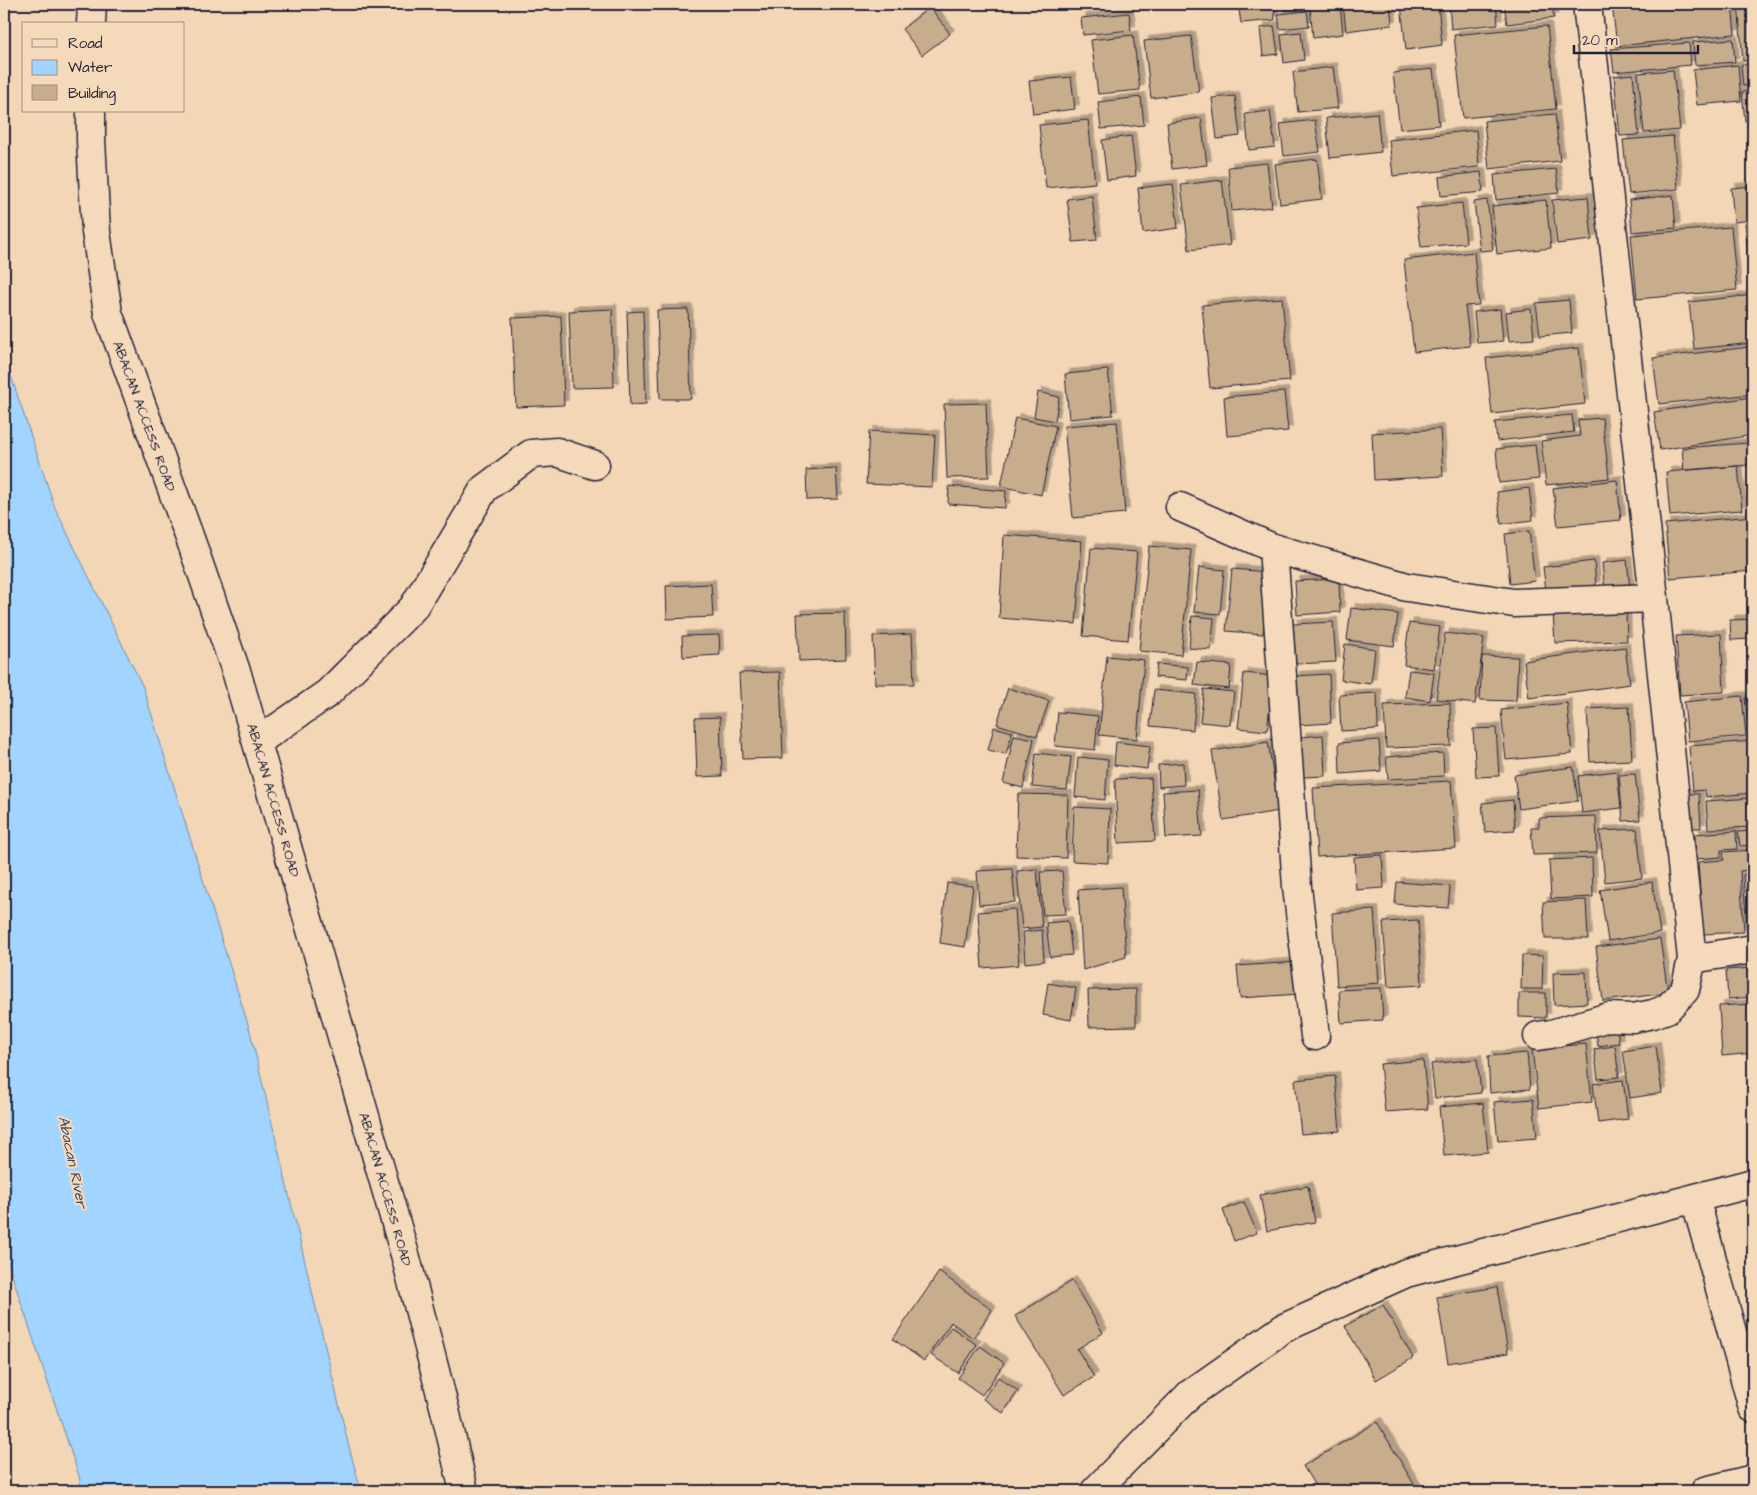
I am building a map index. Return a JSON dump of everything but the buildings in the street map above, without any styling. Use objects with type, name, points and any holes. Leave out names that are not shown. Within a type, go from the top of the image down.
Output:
[{"type":"street","points":[[92,4],[92,22]]},
{"type":"street","points":[[1538,1036],[1608,1017],[1633,1018],[1667,1009],[1685,990],[1692,959],[1654,598],[1587,4]]},
{"type":"street","name":"ABACAN ACCESS ROAD","points":[[91,112],[96,232],[108,313],[237,674],[403,1248],[464,1491]]},
{"type":"street","points":[[257,742],[328,693],[413,608],[484,489],[531,454],[557,452],[595,465]]},
{"type":"street","points":[[1180,507],[1273,548],[1407,587],[1514,603],[1654,598]]},
{"type":"street","points":[[1273,548],[1297,887],[1315,1036]]},
{"type":"street","points":[[1692,959],[1753,949]]},
{"type":"street","points":[[1095,1491],[1190,1394],[1284,1328],[1406,1273],[1753,1183]]},
{"type":"street","points":[[1695,1198],[1753,1408]]},
{"type":"street","points":[[1705,1491],[1753,1479]]},
{"type":"water","name":"Abacan River","points":[[4,355],[55,508],[143,687],[250,1031],[361,1491],[82,1491],[79,1476],[4,1251]]}]
